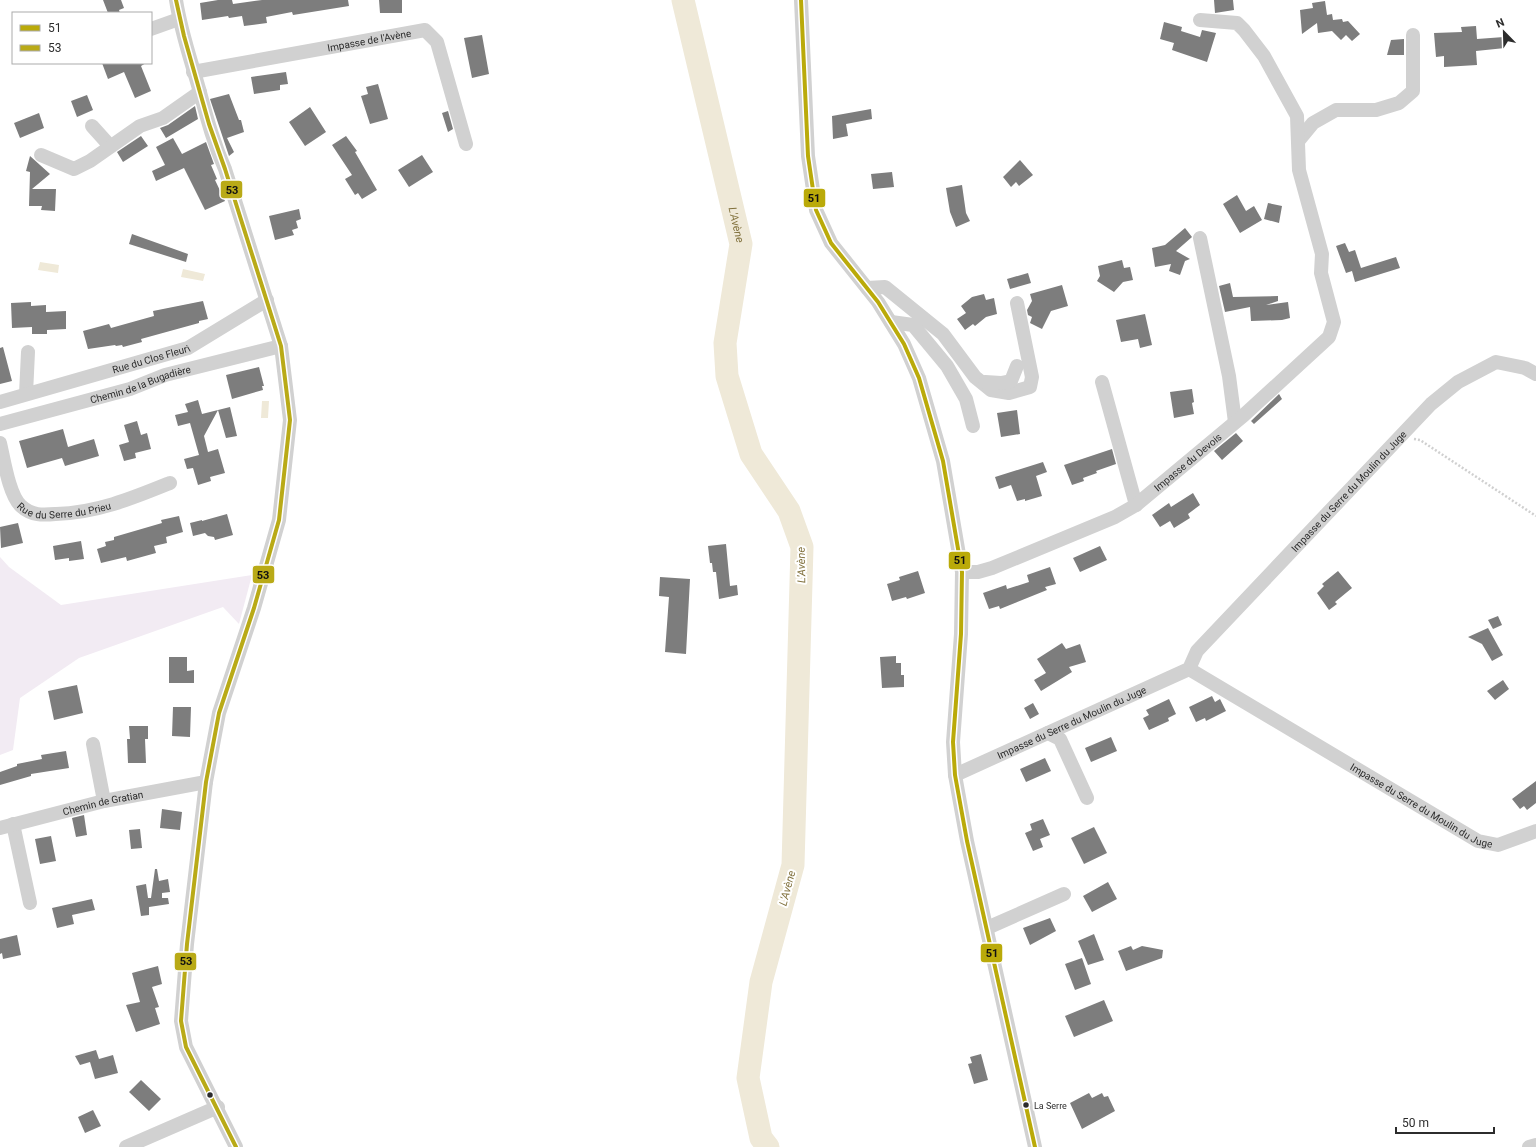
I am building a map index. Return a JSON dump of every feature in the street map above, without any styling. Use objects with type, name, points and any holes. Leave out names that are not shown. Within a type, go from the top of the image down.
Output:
[{"type":"street","points":[[176,0],[178,19],[200,92],[210,133],[225,169],[267,300],[280,346],[290,420],[279,520],[254,608],[219,713],[206,782],[187,944],[181,1021],[186,1047],[218,1107],[236,1147]]},
{"type":"street","points":[[801,0],[808,156],[816,210],[832,243],[867,288],[891,322],[904,344],[919,378],[942,461],[962,572],[961,634],[953,742],[955,775],[1035,1147]]},
{"type":"street","points":[[152,29],[178,19]]},
{"type":"street","name":"Impasse du Devois","points":[[962,572],[978,572],[992,568],[1115,517],[1136,505],[1235,422],[1329,337],[1334,322],[1321,273],[1322,254],[1299,170],[1297,116],[1264,56],[1237,23],[1200,20]]},
{"type":"street","name":"Impasse de l'Avène","points":[[193,72],[425,30],[437,42],[466,144]]},
{"type":"street","points":[[1299,140],[1313,123],[1336,110],[1376,110],[1399,103],[1413,91],[1413,34]]},
{"type":"street","points":[[41,155],[74,168],[90,161],[140,126],[163,118],[200,92]]},
{"type":"street","points":[[92,126],[110,146]]},
{"type":"street","points":[[1200,238],[1229,376],[1235,422]]},
{"type":"street","points":[[867,288],[885,287],[943,334],[975,377],[982,381],[991,390],[1009,393],[1030,387],[1032,377],[1017,303]]},
{"type":"street","name":"Rue du Clos Fleuri","points":[[0,402],[188,348],[267,300]]},
{"type":"street","points":[[891,322],[913,325],[947,366],[966,399],[973,426]]},
{"type":"street","name":"Chemin de la Bugadière","points":[[0,424],[130,388],[165,375],[280,346]]},
{"type":"street","points":[[26,394],[28,352]]},
{"type":"street","name":"Impasse du Serre du Moulin du Juge","points":[[955,775],[1189,669],[1197,651],[1430,404],[1458,382],[1496,362],[1525,368],[1536,374]]},
{"type":"street","points":[[982,381],[1001,383],[1011,381],[1017,366]]},
{"type":"street","points":[[1102,382],[1136,505]]},
{"type":"street","name":"Rue du Serre du Prieu","points":[[0,443],[15,498],[22,507],[36,515],[79,514],[121,503],[170,483]]},
{"type":"street","name":"Impasse du Serre du Moulin du Juge","points":[[1189,669],[1478,841],[1498,845],[1536,831]]},
{"type":"street","points":[[1048,732],[1060,739],[1087,798]]},
{"type":"street","points":[[93,744],[104,801]]},
{"type":"street","name":"Chemin de Gratian","points":[[6,826],[104,801],[206,782]]},
{"type":"street","points":[[6,826],[30,903]]},
{"type":"street","points":[[987,928],[1064,894]]},
{"type":"street","points":[[126,1147],[218,1107]]},
{"type":"street","points":[[1530,1147],[1536,1145]]},
{"type":"path","points":[[1400,436],[1420,440],[1536,516]]},
{"type":"shaded area","points":[[40,262],[59,265],[58,273],[38,270]]},
{"type":"shaded area","points":[[183,269],[205,274],[203,281],[181,277]]},
{"type":"shaded area","points":[[262,401],[269,401],[268,418],[261,418]]},
{"type":"shaded area","points":[[0,557],[9,567],[61,605],[252,575],[239,624],[223,607],[79,658],[20,698],[13,750],[0,755]]},
{"type":"building","points":[[103,0],[121,0],[124,8],[119,10],[120,12],[108,12]]},
{"type":"building","points":[[218,0],[232,0],[233,4],[262,0],[348,0],[349,6],[293,15],[292,12],[266,17],[267,23],[244,26],[242,16],[229,18],[228,16],[202,20],[200,3]]},
{"type":"building","points":[[379,0],[402,0],[402,13],[380,13]]},
{"type":"building","points":[[1214,0],[1233,0],[1234,10],[1215,13]]},
{"type":"building","points":[[1325,1],[1327,15],[1332,14],[1333,20],[1342,19],[1343,22],[1348,21],[1360,34],[1352,41],[1346,35],[1341,40],[1332,31],[1318,33],[1317,23],[1302,34],[1300,10],[1313,8],[1312,3]]},
{"type":"building","points":[[1164,22],[1182,27],[1181,31],[1200,37],[1202,30],[1216,33],[1207,62],[1172,50],[1174,43],[1160,39]]},
{"type":"building","points":[[1476,26],[1477,39],[1504,37],[1505,48],[1476,51],[1477,65],[1444,67],[1444,56],[1436,57],[1434,33],[1462,32],[1461,27]]},
{"type":"building","points":[[482,35],[489,74],[472,78],[464,38]]},
{"type":"building","points":[[1404,39],[1404,55],[1387,55],[1391,40]]},
{"type":"building","points":[[102,64],[144,64],[141,66],[151,91],[135,98],[124,72],[108,79]]},
{"type":"building","points":[[286,72],[288,84],[280,85],[280,90],[254,94],[251,77]]},
{"type":"building","points":[[378,84],[388,119],[370,124],[361,96],[368,94],[366,87]]},
{"type":"building","points":[[229,94],[239,120],[241,120],[244,132],[227,138],[234,152],[229,156],[210,99]]},
{"type":"building","points":[[87,95],[93,110],[77,117],[71,101]]},
{"type":"building","points":[[195,106],[198,119],[166,138],[160,128],[168,125]]},
{"type":"building","points":[[310,107],[326,132],[305,146],[289,122]]},
{"type":"building","points":[[871,109],[872,119],[846,124],[848,136],[833,139],[832,116]]},
{"type":"building","points":[[448,111],[453,129],[448,132],[442,113]]},
{"type":"building","points":[[39,113],[44,128],[20,138],[14,123]]},
{"type":"building","points":[[141,136],[148,146],[123,162],[117,152]]},
{"type":"building","points":[[346,136],[357,151],[355,152],[377,190],[362,199],[358,193],[355,195],[345,179],[352,175],[332,145]]},
{"type":"building","points":[[173,138],[182,154],[206,142],[214,164],[211,165],[217,179],[215,180],[225,201],[205,210],[184,168],[156,181],[152,171],[165,165],[156,147]]},
{"type":"building","points":[[422,155],[433,172],[409,187],[398,170]]},
{"type":"building","points":[[30,156],[50,174],[32,189],[56,189],[55,211],[41,210],[42,206],[29,206],[30,172],[26,171]]},
{"type":"building","points":[[1020,160],[1033,175],[1019,186],[1016,182],[1011,187],[1003,177]]},
{"type":"building","points":[[892,172],[894,187],[873,189],[871,174]]},
{"type":"building","points":[[962,185],[966,213],[970,221],[956,227],[950,212],[946,188]]},
{"type":"building","points":[[1237,195],[1246,211],[1254,206],[1262,220],[1240,233],[1223,204]]},
{"type":"building","points":[[1268,203],[1282,206],[1279,223],[1264,219]]},
{"type":"building","points":[[299,209],[301,219],[296,221],[298,228],[292,230],[294,235],[275,240],[269,216]]},
{"type":"building","points":[[1185,228],[1192,237],[1176,251],[1190,259],[1185,261],[1180,275],[1169,271],[1171,264],[1155,267],[1152,248],[1165,245]]},
{"type":"building","points":[[132,234],[188,254],[186,262],[129,244]]},
{"type":"building","points":[[1345,243],[1349,252],[1355,250],[1361,268],[1396,257],[1400,268],[1355,282],[1352,271],[1346,273],[1336,246]]},
{"type":"building","points":[[1122,260],[1124,268],[1130,267],[1133,280],[1123,282],[1114,292],[1097,281],[1100,276],[1098,266]]},
{"type":"building","points":[[1028,273],[1031,283],[1010,289],[1007,279]]},
{"type":"building","points":[[1230,283],[1233,297],[1278,296],[1278,301],[1266,305],[1288,302],[1290,318],[1282,320],[1251,321],[1250,307],[1225,312],[1219,286]]},
{"type":"building","points":[[1062,285],[1068,306],[1051,311],[1042,329],[1030,323],[1032,317],[1028,315],[1027,310],[1032,301],[1030,294]]},
{"type":"building","points":[[984,294],[986,300],[994,298],[997,314],[986,317],[975,326],[973,324],[965,330],[957,319],[966,313],[961,306],[972,297]]},
{"type":"building","points":[[203,301],[208,319],[199,321],[199,323],[141,339],[142,342],[123,347],[122,345],[115,345],[88,349],[83,331],[109,324],[111,328],[154,316],[153,311]]},
{"type":"building","points":[[31,302],[31,306],[46,305],[46,312],[66,311],[66,329],[47,330],[47,334],[32,334],[32,327],[12,328],[11,303]]},
{"type":"building","points":[[1145,314],[1152,345],[1140,348],[1138,339],[1121,342],[1116,320]]},
{"type":"building","points":[[3,347],[12,381],[0,384],[0,348]]},
{"type":"building","points":[[259,367],[264,386],[262,386],[263,390],[232,399],[226,375]]},
{"type":"building","points":[[1192,389],[1194,414],[1174,418],[1170,392]]},
{"type":"building","points":[[1279,394],[1282,399],[1254,424],[1251,421]]},
{"type":"building","points":[[198,400],[202,414],[218,410],[204,436],[208,452],[218,449],[225,473],[210,477],[211,481],[198,485],[193,468],[187,469],[184,459],[199,455],[190,423],[178,426],[175,415],[188,412],[185,404]]},
{"type":"building","points":[[230,407],[237,436],[226,438],[218,410]]},
{"type":"building","points":[[1017,410],[1020,434],[1001,437],[997,413]]},
{"type":"building","points":[[137,421],[141,435],[147,433],[151,449],[135,453],[136,458],[124,461],[119,445],[129,442],[124,425]]},
{"type":"building","points":[[63,429],[68,447],[94,439],[99,456],[65,466],[62,458],[27,468],[19,441]]},
{"type":"building","points":[[1236,433],[1243,441],[1222,460],[1214,451]]},
{"type":"building","points":[[1112,449],[1116,464],[1096,471],[1097,473],[1083,478],[1084,481],[1072,485],[1064,465]]},
{"type":"building","points":[[1043,462],[1047,472],[1036,476],[1042,496],[1025,501],[1025,499],[1017,501],[1011,485],[999,489],[995,477]]},
{"type":"building","points":[[1193,493],[1200,505],[1188,514],[1190,518],[1174,528],[1170,521],[1160,527],[1152,515],[1169,503],[1171,507]]},
{"type":"building","points":[[227,514],[233,535],[215,540],[214,537],[208,536],[205,533],[193,536],[190,523]]},
{"type":"building","points":[[179,516],[183,532],[166,537],[167,543],[154,546],[156,553],[127,561],[126,557],[101,563],[97,549],[106,546],[105,542],[114,540],[114,537],[162,523],[161,520]]},
{"type":"building","points":[[18,523],[23,543],[1,548],[0,527]]},
{"type":"building","points":[[81,541],[84,559],[69,561],[69,558],[55,560],[53,546]]},
{"type":"building","points":[[726,544],[730,586],[737,585],[738,595],[719,599],[716,572],[713,572],[712,563],[710,563],[708,546]]},
{"type":"building","points":[[1100,546],[1107,560],[1080,572],[1073,558]]},
{"type":"building","points":[[1050,567],[1056,584],[1045,587],[1047,590],[1000,609],[999,606],[989,609],[983,593],[1006,585],[1007,589],[1029,582],[1027,575]]},
{"type":"building","points":[[918,571],[925,593],[907,599],[906,597],[892,601],[887,584],[900,580],[899,577]]},
{"type":"building","points":[[1338,571],[1352,588],[1335,602],[1337,604],[1329,610],[1317,593],[1324,586],[1322,584]]},
{"type":"building","points":[[660,577],[690,579],[686,654],[665,652],[669,597],[659,596]]},
{"type":"building","points":[[1498,616],[1502,625],[1493,629],[1488,620]]},
{"type":"building","points":[[1488,628],[1503,655],[1492,661],[1482,644],[1468,637]]},
{"type":"building","points":[[1062,643],[1066,649],[1080,644],[1086,662],[1069,667],[1072,672],[1041,691],[1034,680],[1046,673],[1037,659]]},
{"type":"building","points":[[896,656],[896,663],[901,663],[901,675],[904,675],[904,687],[882,688],[880,657]]},
{"type":"building","points":[[169,657],[187,657],[187,671],[194,670],[194,683],[169,683]]},
{"type":"building","points":[[1503,680],[1509,689],[1495,700],[1487,691]]},
{"type":"building","points":[[77,685],[83,713],[54,720],[48,691]]},
{"type":"building","points":[[1212,696],[1215,702],[1220,699],[1226,711],[1206,721],[1205,718],[1196,722],[1189,707]]},
{"type":"building","points":[[1169,699],[1176,714],[1168,718],[1169,721],[1149,730],[1143,718],[1149,715],[1146,710]]},
{"type":"building","points":[[1033,703],[1039,714],[1030,719],[1024,708]]},
{"type":"building","points":[[173,707],[191,707],[190,737],[172,736]]},
{"type":"building","points":[[129,726],[148,726],[148,739],[145,739],[146,763],[128,763],[127,739],[130,739]]},
{"type":"building","points":[[1111,737],[1117,751],[1091,762],[1085,748]]},
{"type":"building","points":[[66,751],[69,768],[31,774],[31,776],[0,785],[0,772],[17,766],[17,764],[42,759],[41,755]]},
{"type":"building","points":[[1045,758],[1051,771],[1026,782],[1020,769]]},
{"type":"building","points":[[1536,781],[1536,803],[1527,810],[1524,806],[1520,809],[1512,799]]},
{"type":"building","points":[[162,809],[182,812],[180,830],[160,828]]},
{"type":"building","points":[[84,815],[87,835],[76,837],[72,818]]},
{"type":"building","points":[[1043,819],[1050,835],[1040,839],[1043,847],[1033,851],[1025,833],[1032,830],[1030,824]]},
{"type":"building","points":[[1094,827],[1107,853],[1084,864],[1071,838]]},
{"type":"building","points":[[140,829],[142,848],[131,849],[129,830]]},
{"type":"building","points":[[51,836],[56,861],[40,864],[35,839]]},
{"type":"building","points":[[155,869],[157,869],[159,881],[168,879],[170,892],[162,893],[162,898],[168,898],[169,904],[149,907],[149,915],[141,916],[136,886],[146,884],[148,898],[151,898]]},
{"type":"building","points":[[1108,882],[1117,899],[1092,912],[1083,896]]},
{"type":"building","points":[[92,899],[95,910],[72,915],[74,924],[57,928],[52,908]]},
{"type":"building","points":[[1050,918],[1056,931],[1030,945],[1023,928]]},
{"type":"building","points":[[1094,934],[1104,960],[1088,965],[1078,941]]},
{"type":"building","points":[[17,935],[21,955],[3,959],[2,953],[0,954],[0,939]]},
{"type":"building","points":[[1131,946],[1133,950],[1142,946],[1163,950],[1162,958],[1126,971],[1118,951]]},
{"type":"building","points":[[1082,958],[1091,984],[1075,990],[1065,964]]},
{"type":"building","points":[[158,966],[162,984],[152,987],[159,1007],[155,1008],[160,1024],[136,1032],[126,1005],[140,1002],[132,973]]},
{"type":"building","points":[[1104,1000],[1113,1021],[1074,1037],[1065,1016]]},
{"type":"building","points":[[96,1050],[99,1059],[113,1055],[118,1073],[95,1079],[90,1062],[80,1065],[75,1056]]},
{"type":"building","points":[[981,1054],[988,1080],[974,1084],[968,1064],[972,1063],[970,1057]]},
{"type":"building","points":[[141,1080],[161,1099],[149,1111],[129,1092]]},
{"type":"building","points":[[1089,1093],[1092,1098],[1102,1093],[1104,1097],[1108,1096],[1115,1111],[1082,1129],[1070,1103]]},
{"type":"building","points":[[93,1110],[101,1126],[85,1133],[78,1117]]},
{"type":"waterway","name":"L'Avène","points":[[683,0],[741,244],[725,343],[727,376],[751,454],[789,511],[802,547],[793,865],[761,982],[748,1078],[761,1138],[768,1147]]},
{"type":"transit line","name":"53","points":[[176,0],[184,36],[209,124],[225,169],[281,346],[290,420],[279,520],[254,608],[219,713],[206,782],[187,944],[181,1021],[186,1047],[236,1147]]},
{"type":"transit line","name":"51","points":[[801,0],[808,156],[816,210],[831,243],[878,302],[904,344],[919,378],[943,461],[962,572],[961,634],[953,742],[955,775],[967,841],[1035,1147]]},
{"type":"place","name":"La Serre","points":[[1026,1105]]}]
